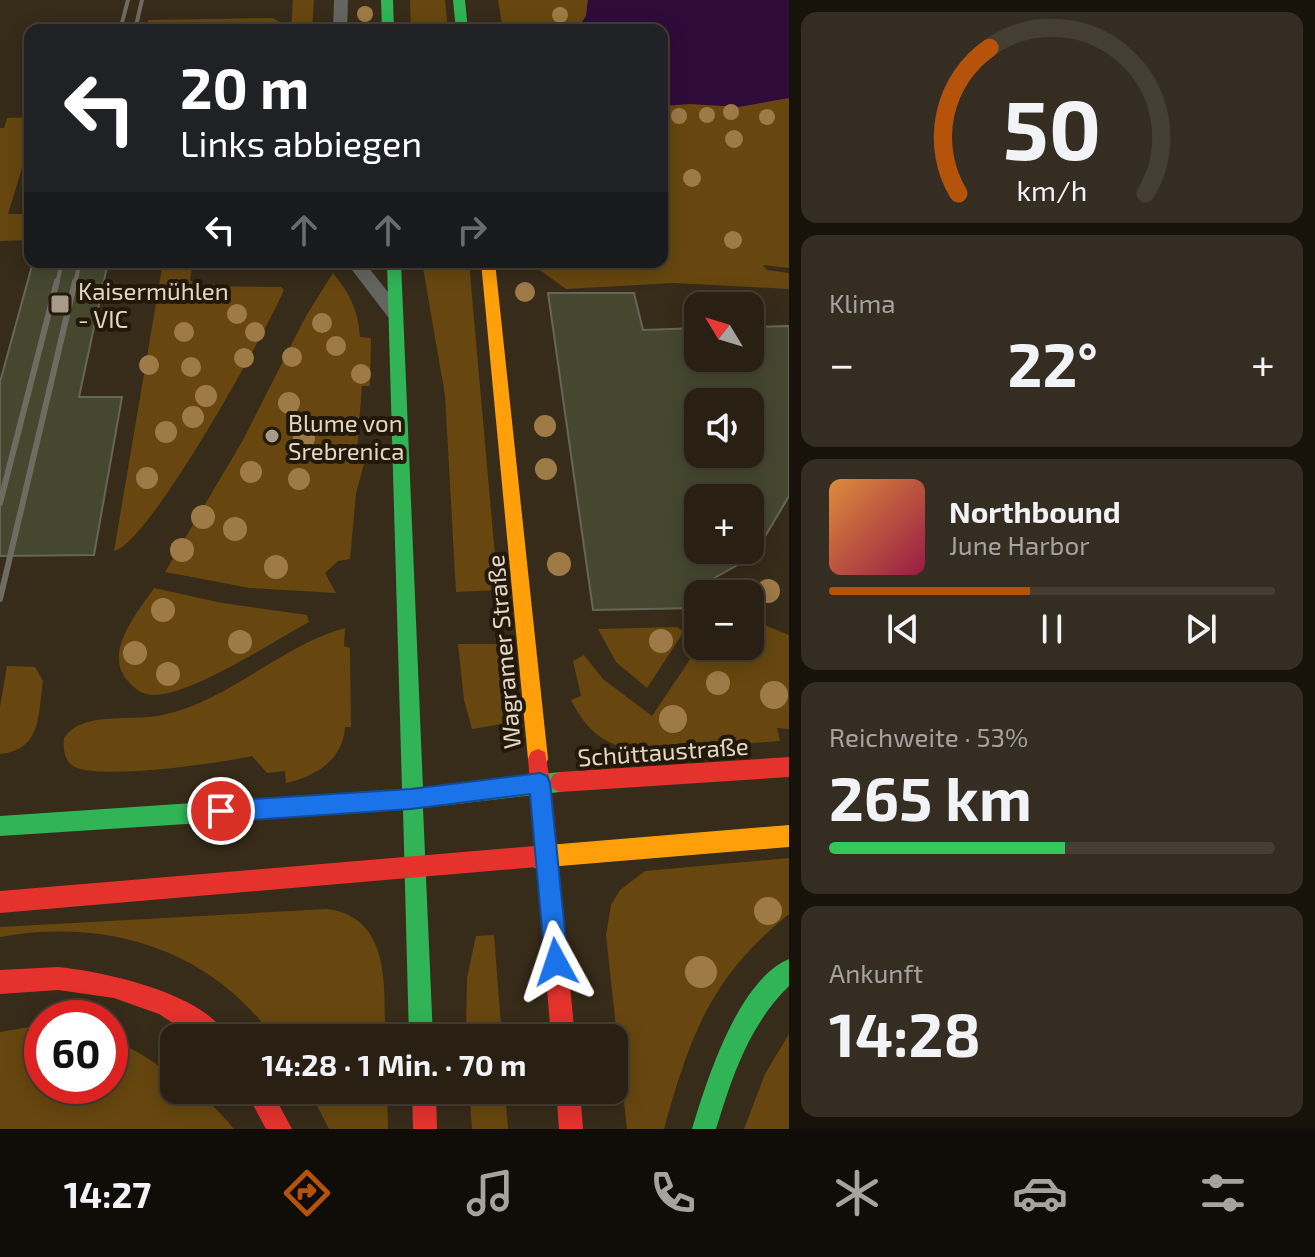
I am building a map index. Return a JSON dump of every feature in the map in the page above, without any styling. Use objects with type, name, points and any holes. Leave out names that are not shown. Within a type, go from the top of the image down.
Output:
[{"type":"main road","points":[[387,0],[388,24]]},
{"type":"main road","points":[[459,0],[461,24]]},
{"type":"main road","points":[[394,268],[420,1024]]},
{"type":"main road","name":"Wagramer Straße","points":[[489,268],[562,1024]]},
{"type":"main road","name":"Schüttaustraße","points":[[0,826],[411,799],[540,783],[789,767]]},
{"type":"main road","points":[[0,902],[319,872],[547,857],[789,836]]},
{"type":"main road","points":[[704,1129],[720,1077],[751,1012],[789,970]]},
{"type":"main road","points":[[0,982],[68,977],[115,985],[167,1004],[195,1024]]},
{"type":"main road","points":[[265,1104],[280,1129]]},
{"type":"main road","points":[[424,1104],[425,1129]]},
{"type":"main road","points":[[569,1104],[571,1129]]},
{"type":"lane","points":[[340,24],[341,0]]},
{"type":"lane","points":[[360,268],[395,313]]},
{"type":"shaded area","points":[[293,0],[314,0],[312,24],[291,24]]},
{"type":"shaded area","points":[[410,0],[445,0],[447,24],[411,24]]},
{"type":"shaded area","points":[[498,0],[588,0],[586,16],[581,24],[502,24]]},
{"type":"shaded area","points":[[588,0],[789,0],[789,98],[739,107],[668,106],[668,24],[581,24],[586,16]]},
{"type":"shaded area","points":[[273,18],[279,22],[147,24],[148,20]]},
{"type":"shaded area","points":[[789,83],[789,268],[763,265],[767,270],[789,273],[789,289],[674,283],[566,289],[537,268],[668,268],[668,91]]},
{"type":"shaded area","points":[[24,117],[24,162],[8,214],[24,214],[24,240],[0,241],[0,128],[4,128],[7,118]]},
{"type":"shaded area","points":[[162,268],[192,268],[190,280],[197,286],[281,287],[284,290],[255,348],[205,434],[153,513],[131,539],[114,551]]},
{"type":"shaded area","points":[[423,268],[470,268],[498,590],[456,592],[445,395]]},
{"type":"shaded area","points":[[333,273],[352,303],[360,337],[371,338],[370,386],[362,386],[356,463],[364,464],[356,493],[350,559],[338,561],[325,573],[336,593],[250,588],[165,572],[243,440],[306,316]]},
{"type":"shaded area","points":[[154,588],[222,603],[307,615],[309,622],[210,677],[170,693],[146,694],[128,681],[121,670],[119,658],[125,633]]},
{"type":"shaded area","points":[[764,625],[789,635],[789,729],[777,728],[780,741],[659,750],[624,748],[595,733],[582,719],[571,700],[581,696],[573,661],[584,655],[603,679],[652,716],[690,660],[764,660]]},
{"type":"shaded area","points":[[677,627],[683,631],[681,636],[647,688],[616,662],[598,629]]},
{"type":"shaded area","points":[[345,628],[344,646],[350,648],[351,727],[345,727],[343,739],[333,758],[307,776],[286,783],[285,771],[267,773],[252,756],[160,769],[107,772],[73,766],[66,757],[64,738],[72,729],[96,720],[151,717],[187,708],[298,647]]},
{"type":"shaded area","points":[[458,644],[498,644],[504,692],[502,724],[472,729],[464,700]]},
{"type":"shaded area","points":[[7,666],[35,667],[43,681],[38,718],[31,738],[24,746],[0,754],[0,707]]},
{"type":"shaded area","points":[[789,858],[789,914],[740,961],[707,1010],[694,1036],[664,1129],[627,1129],[624,1104],[628,1104],[628,1024],[616,1024],[606,935],[611,905],[620,890],[645,871]]},
{"type":"shaded area","points":[[327,909],[348,915],[363,926],[374,940],[383,978],[385,1024],[262,1024],[219,982],[187,961],[152,947],[116,937],[78,932],[40,932],[0,937],[0,927]]},
{"type":"shaded area","points":[[494,935],[501,1024],[466,1024],[467,978],[476,936]]},
{"type":"shaded area","points":[[24,1028],[24,1104],[128,1104],[128,1047],[160,1067],[160,1104],[210,1104],[234,1129],[0,1129],[0,1032]]},
{"type":"shaded area","points":[[789,1034],[789,1129],[744,1129],[765,1074]]},
{"type":"shaded area","points":[[316,1104],[387,1104],[388,1129],[329,1129]]},
{"type":"shaded area","points":[[470,1104],[506,1104],[508,1129],[472,1129]]},
{"type":"building","points":[[31,268],[107,268],[79,397],[122,397],[94,555],[0,556],[0,382]]},
{"type":"building","points":[[548,293],[634,293],[643,330],[684,329],[684,372],[764,372],[764,327],[789,326],[789,496],[764,538],[764,484],[684,484],[684,564],[739,564],[711,580],[684,580],[684,608],[593,610]]},
{"type":"railway","points":[[122,24],[128,0]]},
{"type":"railway","points":[[136,24],[142,0]]},
{"type":"railway","points":[[57,283],[61,268]]},
{"type":"railway","points":[[75,283],[79,268]]},
{"type":"railway","points":[[0,503],[57,281]]},
{"type":"railway","points":[[0,599],[75,281]]},
{"type":"traffic: fast","points":[[387,0],[388,24]]},
{"type":"traffic: fast","points":[[459,0],[461,24]]},
{"type":"traffic: fast","points":[[394,268],[421,1024]]},
{"type":"traffic: fast","points":[[0,826],[411,799],[560,782]]},
{"type":"traffic: fast","points":[[704,1129],[726,1063],[745,1023],[772,986],[789,970]]},
{"type":"traffic: slow","points":[[489,268],[538,759]]},
{"type":"traffic: slow","points":[[536,857],[789,836]]},
{"type":"traffic: jam","points":[[538,759],[562,1024]]},
{"type":"traffic: jam","points":[[560,782],[789,767]]},
{"type":"traffic: jam","points":[[0,902],[536,857]]},
{"type":"traffic: jam","points":[[0,982],[58,979],[114,986],[167,1005],[197,1024]]},
{"type":"traffic: jam","points":[[265,1104],[280,1129]]},
{"type":"traffic: jam","points":[[424,1104],[425,1129]]},
{"type":"traffic: jam","points":[[569,1104],[571,1129]]},
{"type":"place","name":"Kaisermühlen - VIC","points":[[60,304]]},
{"type":"place","name":"Blume von Srebrenica","points":[[272,436]]},
{"type":"route","points":[[221,811],[411,799],[540,783],[556,962]]}]
